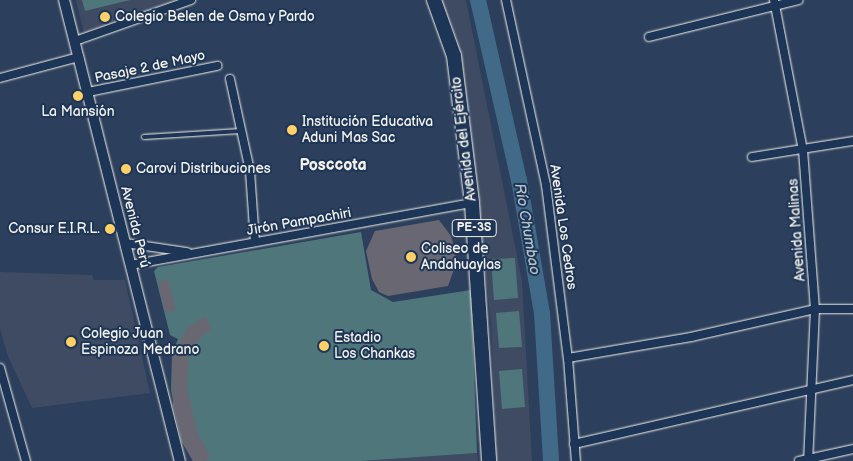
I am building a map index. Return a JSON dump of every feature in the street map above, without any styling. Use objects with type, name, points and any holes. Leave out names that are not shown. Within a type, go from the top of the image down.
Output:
[{"type":"highway","name":"Avenida del Ejército","points":[[434,0],[454,56],[472,202],[489,461]]},
{"type":"street","name":"Avenida Perú","points":[[64,0],[180,461]]},
{"type":"street","points":[[75,41],[191,0]]},
{"type":"street","name":"Avenida Los Cedros","points":[[506,0],[546,185],[568,358],[576,461]]},
{"type":"street","points":[[649,37],[775,3],[798,0]]},
{"type":"street","name":"Avenida Malinas","points":[[775,3],[803,150],[815,309],[808,460]]},
{"type":"street","points":[[0,78],[79,57]]},
{"type":"street","name":"Pasaje 2 de Mayo","points":[[88,92],[217,66]]},
{"type":"street","points":[[230,79],[243,131],[255,242]]},
{"type":"street","points":[[752,157],[853,141]]},
{"type":"street","name":"Jirón Pampachiri","points":[[130,265],[472,202]]},
{"type":"street","points":[[125,243],[194,254]]},
{"type":"street","points":[[568,358],[691,337],[815,309],[853,309]]},
{"type":"street","points":[[0,368],[26,461]]},
{"type":"street","points":[[574,444],[853,380]]},
{"type":"street","points":[[799,461],[853,449]]},
{"type":"lane","points":[[144,137],[243,131]]},
{"type":"shaded area","name":"Colegio Belen de Osma y Pardo","points":[[76,0],[176,0],[84,33]]},
{"type":"shaded area","points":[[441,0],[466,0],[522,281],[532,461],[496,461],[491,322],[471,150],[457,39]]},
{"type":"shaded area","name":"Colegio Juan Espinoza Medrano","points":[[0,272],[92,275],[94,280],[125,280],[150,393],[32,408],[8,356],[0,329]]},
{"type":"shaded area","points":[[477,453],[478,461],[361,461]]},
{"type":"green space","points":[[82,0],[130,0],[85,11]]},
{"type":"green space","name":"Estadio Los Chankas","points":[[361,232],[371,290],[393,302],[471,290],[477,453],[361,461],[193,461],[181,440],[171,390],[172,354],[178,339],[170,335],[154,271],[158,267]]},
{"type":"green space","points":[[515,258],[518,298],[494,300],[491,259]]},
{"type":"green space","points":[[519,311],[522,347],[499,348],[496,313]]},
{"type":"green space","points":[[522,369],[525,407],[502,409],[499,371]]},
{"type":"building","name":"Coliseo de Andahuaylas","points":[[439,220],[451,236],[455,250],[456,264],[448,286],[388,296],[379,292],[372,279],[366,251],[375,231]]},
{"type":"building","points":[[168,279],[176,310],[165,313],[158,282]]},
{"type":"building","points":[[206,316],[211,329],[194,344],[189,356],[187,388],[198,434],[210,456],[205,461],[193,461],[182,442],[173,406],[172,354],[187,328]]},
{"type":"waterway","name":"Río Chumbao","points":[[478,0],[519,180],[542,313],[551,461]]},
{"type":"place","name":"Colegio Belen de Osma y Pardo","points":[[105,17]]},
{"type":"place","name":"La Mansión","points":[[78,96]]},
{"type":"place","name":"Institución Educativa Aduni Mas Sac","points":[[292,130]]},
{"type":"place","name":"Carovi Distribuciones","points":[[126,169]]},
{"type":"place","name":"Consur E.I.R.L.","points":[[110,229]]},
{"type":"place","name":"Coliseo de Andahuaylas","points":[[411,257]]},
{"type":"place","name":"Colegio Juan Espinoza Medrano","points":[[71,342]]},
{"type":"place","name":"Estadio Los Chankas","points":[[324,346]]},
{"type":"district","name":"Posccota","points":[[333,166]]}]
